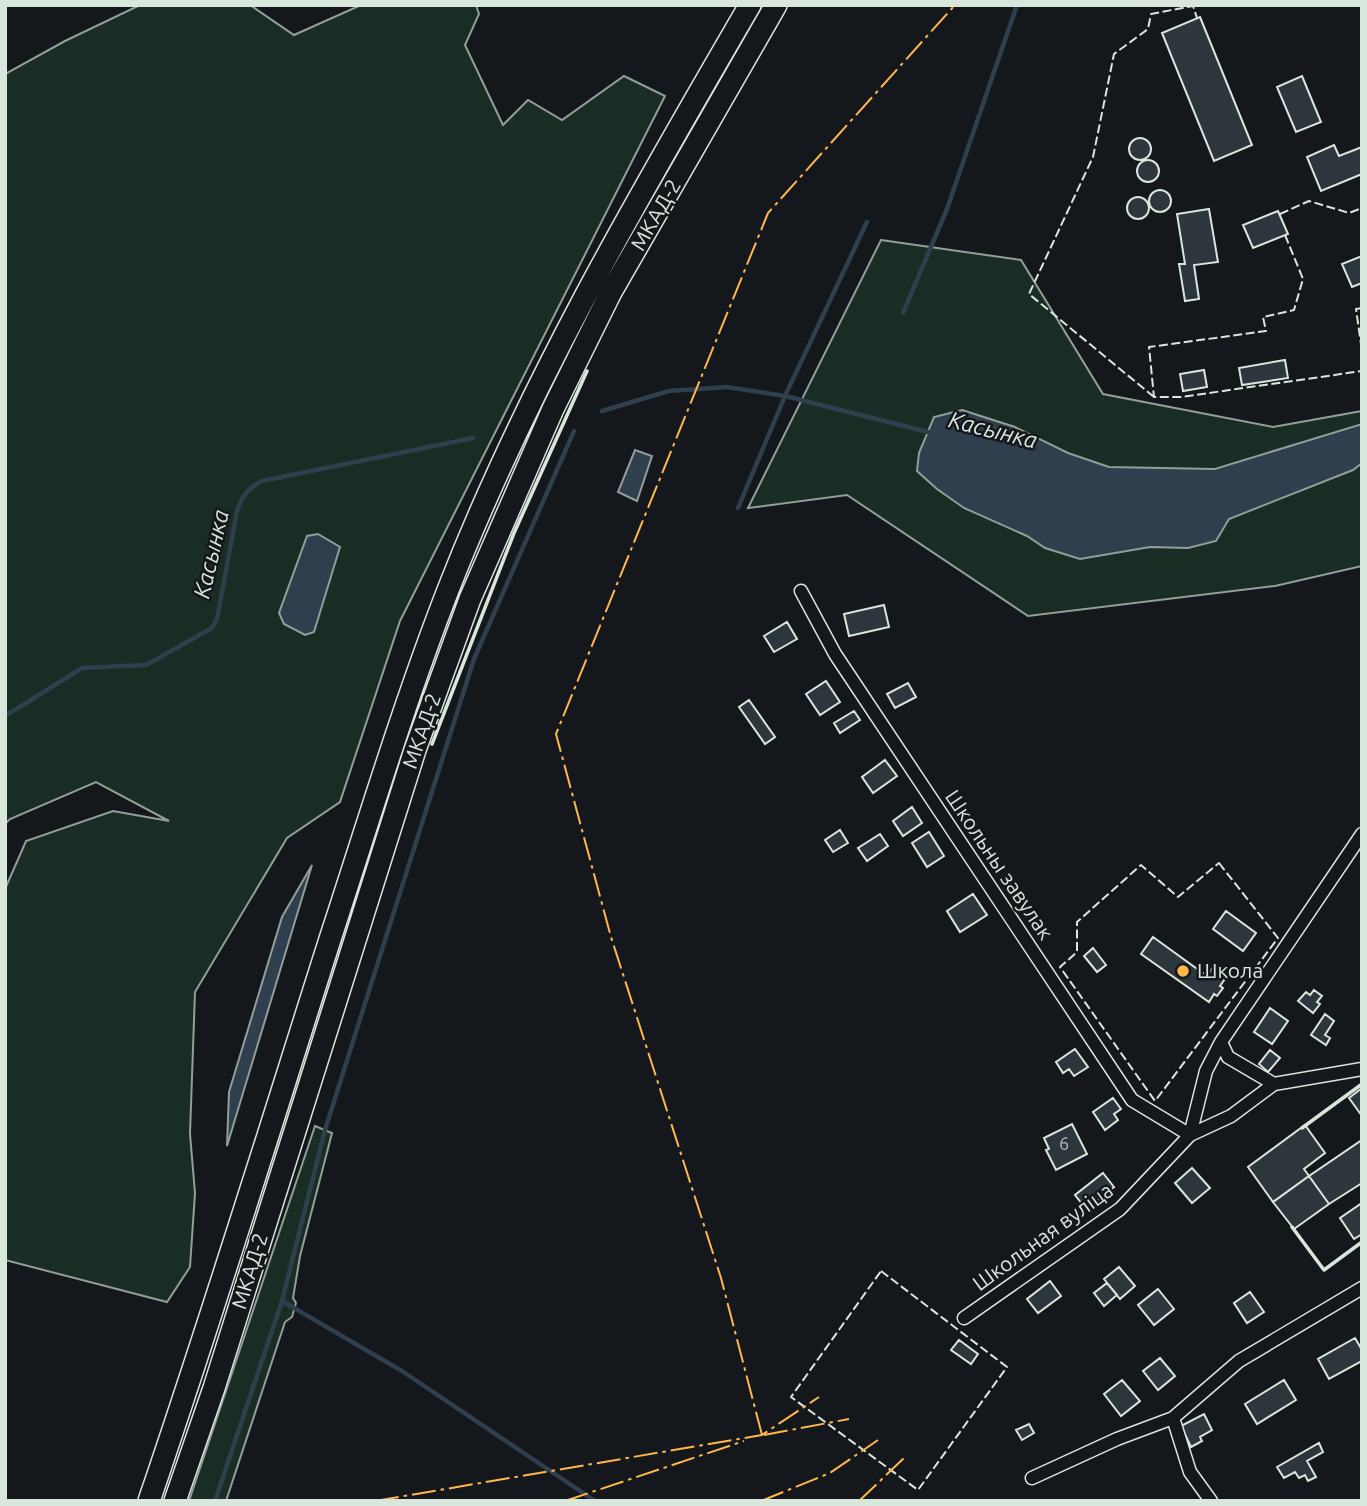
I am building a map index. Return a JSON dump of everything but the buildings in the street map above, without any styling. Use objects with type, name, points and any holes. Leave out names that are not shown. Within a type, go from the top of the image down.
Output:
[{"type":"highway","points":[[149,1501],[382,778],[449,587],[506,453],[588,289],[750,5]]},
{"type":"highway","name":"МКАД-2","points":[[175,1501],[214,1388],[410,764],[470,599],[553,409],[611,292],[776,5]]},
{"type":"street","name":"Школьны завулак","points":[[801,591],[835,654],[1132,1100],[1190,1135]]},
{"type":"street","name":"Школьная вуліца","points":[[964,1318],[1120,1209],[1190,1135],[1206,1071],[1221,1042],[1362,834]]},
{"type":"street","points":[[1221,1042],[1228,1057],[1274,1084]]},
{"type":"street","points":[[1190,1135],[1231,1116],[1274,1084],[1362,1069]]},
{"type":"street","points":[[1032,1478],[1117,1439],[1173,1418],[1239,1361],[1362,1288]]},
{"type":"street","points":[[1173,1418],[1190,1472],[1211,1501]]},
{"type":"green space","points":[[140,5],[250,5],[294,35],[361,5],[476,5],[479,14],[465,45],[503,125],[528,100],[562,120],[624,76],[665,96],[400,621],[340,802],[287,838],[195,992],[190,1134],[195,1193],[190,1267],[167,1302],[5,1260],[5,889],[26,841],[113,811],[169,821],[96,782],[10,819],[5,824],[5,74]]},
{"type":"green space","points":[[881,240],[1021,260],[1103,394],[1273,427],[1362,411],[1362,566],[1275,586],[1028,616],[847,495],[748,508]]},
{"type":"green space","points":[[315,1126],[332,1133],[300,1256],[293,1298],[296,1303],[292,1317],[285,1322],[226,1501],[189,1501]]},
{"type":"water","points":[[962,410],[1015,427],[1068,453],[1109,467],[1215,469],[1362,424],[1362,463],[1353,470],[1229,519],[1216,541],[1188,548],[1150,547],[1080,559],[1045,548],[1027,536],[964,508],[917,471],[919,453],[934,417]]},
{"type":"water","points":[[635,450],[652,456],[637,501],[618,492]]},
{"type":"water","points":[[318,534],[340,547],[314,632],[305,635],[284,624],[279,613],[307,536]]},
{"type":"water","points":[[312,865],[227,1146],[229,1092],[282,917]]},
{"type":"waterway","points":[[903,313],[947,209],[1017,5]]},
{"type":"waterway","points":[[738,508],[785,396],[867,222]]},
{"type":"waterway","name":"Касынка","points":[[602,411],[669,391],[727,387],[785,396],[932,433]]},
{"type":"waterway","points":[[215,1501],[282,1301],[325,1130],[474,659],[574,431]]},
{"type":"waterway","name":"Касынка","points":[[5,716],[82,668],[146,665],[212,628],[217,619],[237,511],[246,493],[262,481],[473,438]]},
{"type":"waterway","points":[[282,1301],[402,1371],[595,1501]]},
{"type":"fence","points":[[1154,397],[1029,294],[1093,157],[1114,54],[1148,29],[1151,14],[1193,6],[1197,18]]},
{"type":"fence","points":[[1280,214],[1309,201],[1349,213],[1362,208]]},
{"type":"fence","points":[[1285,235],[1303,279],[1294,310],[1263,317],[1266,331],[1149,347],[1154,397],[1181,397],[1362,371]]},
{"type":"fence","points":[[1362,308],[1356,309],[1362,351]]},
{"type":"fence","points":[[1219,863],[1278,938],[1155,1101],[1060,967],[1077,952],[1077,922],[1141,865],[1178,897],[1219,863]]},
{"type":"fence","points":[[881,1271],[1007,1367],[918,1490],[791,1397],[881,1271]]},
{"type":"wall","points":[[432,744],[514,533],[587,371]]},
{"type":"wall","points":[[1302,1128],[1362,1084]]},
{"type":"wall","points":[[1292,1227],[1324,1270],[1362,1242]]},
{"type":"power","points":[[762,1435],[721,1278],[611,937],[556,734],[768,213],[955,5]]},
{"type":"power","points":[[375,1501],[762,1435],[819,1397]]},
{"type":"power","points":[[764,1435],[849,1419]]},
{"type":"power","points":[[761,1501],[830,1473],[878,1440]]},
{"type":"power","points":[[565,1501],[744,1441]]},
{"type":"power","points":[[859,1501],[904,1458]]},
{"type":"place","name":"Школа","points":[[1183,971]]}]
